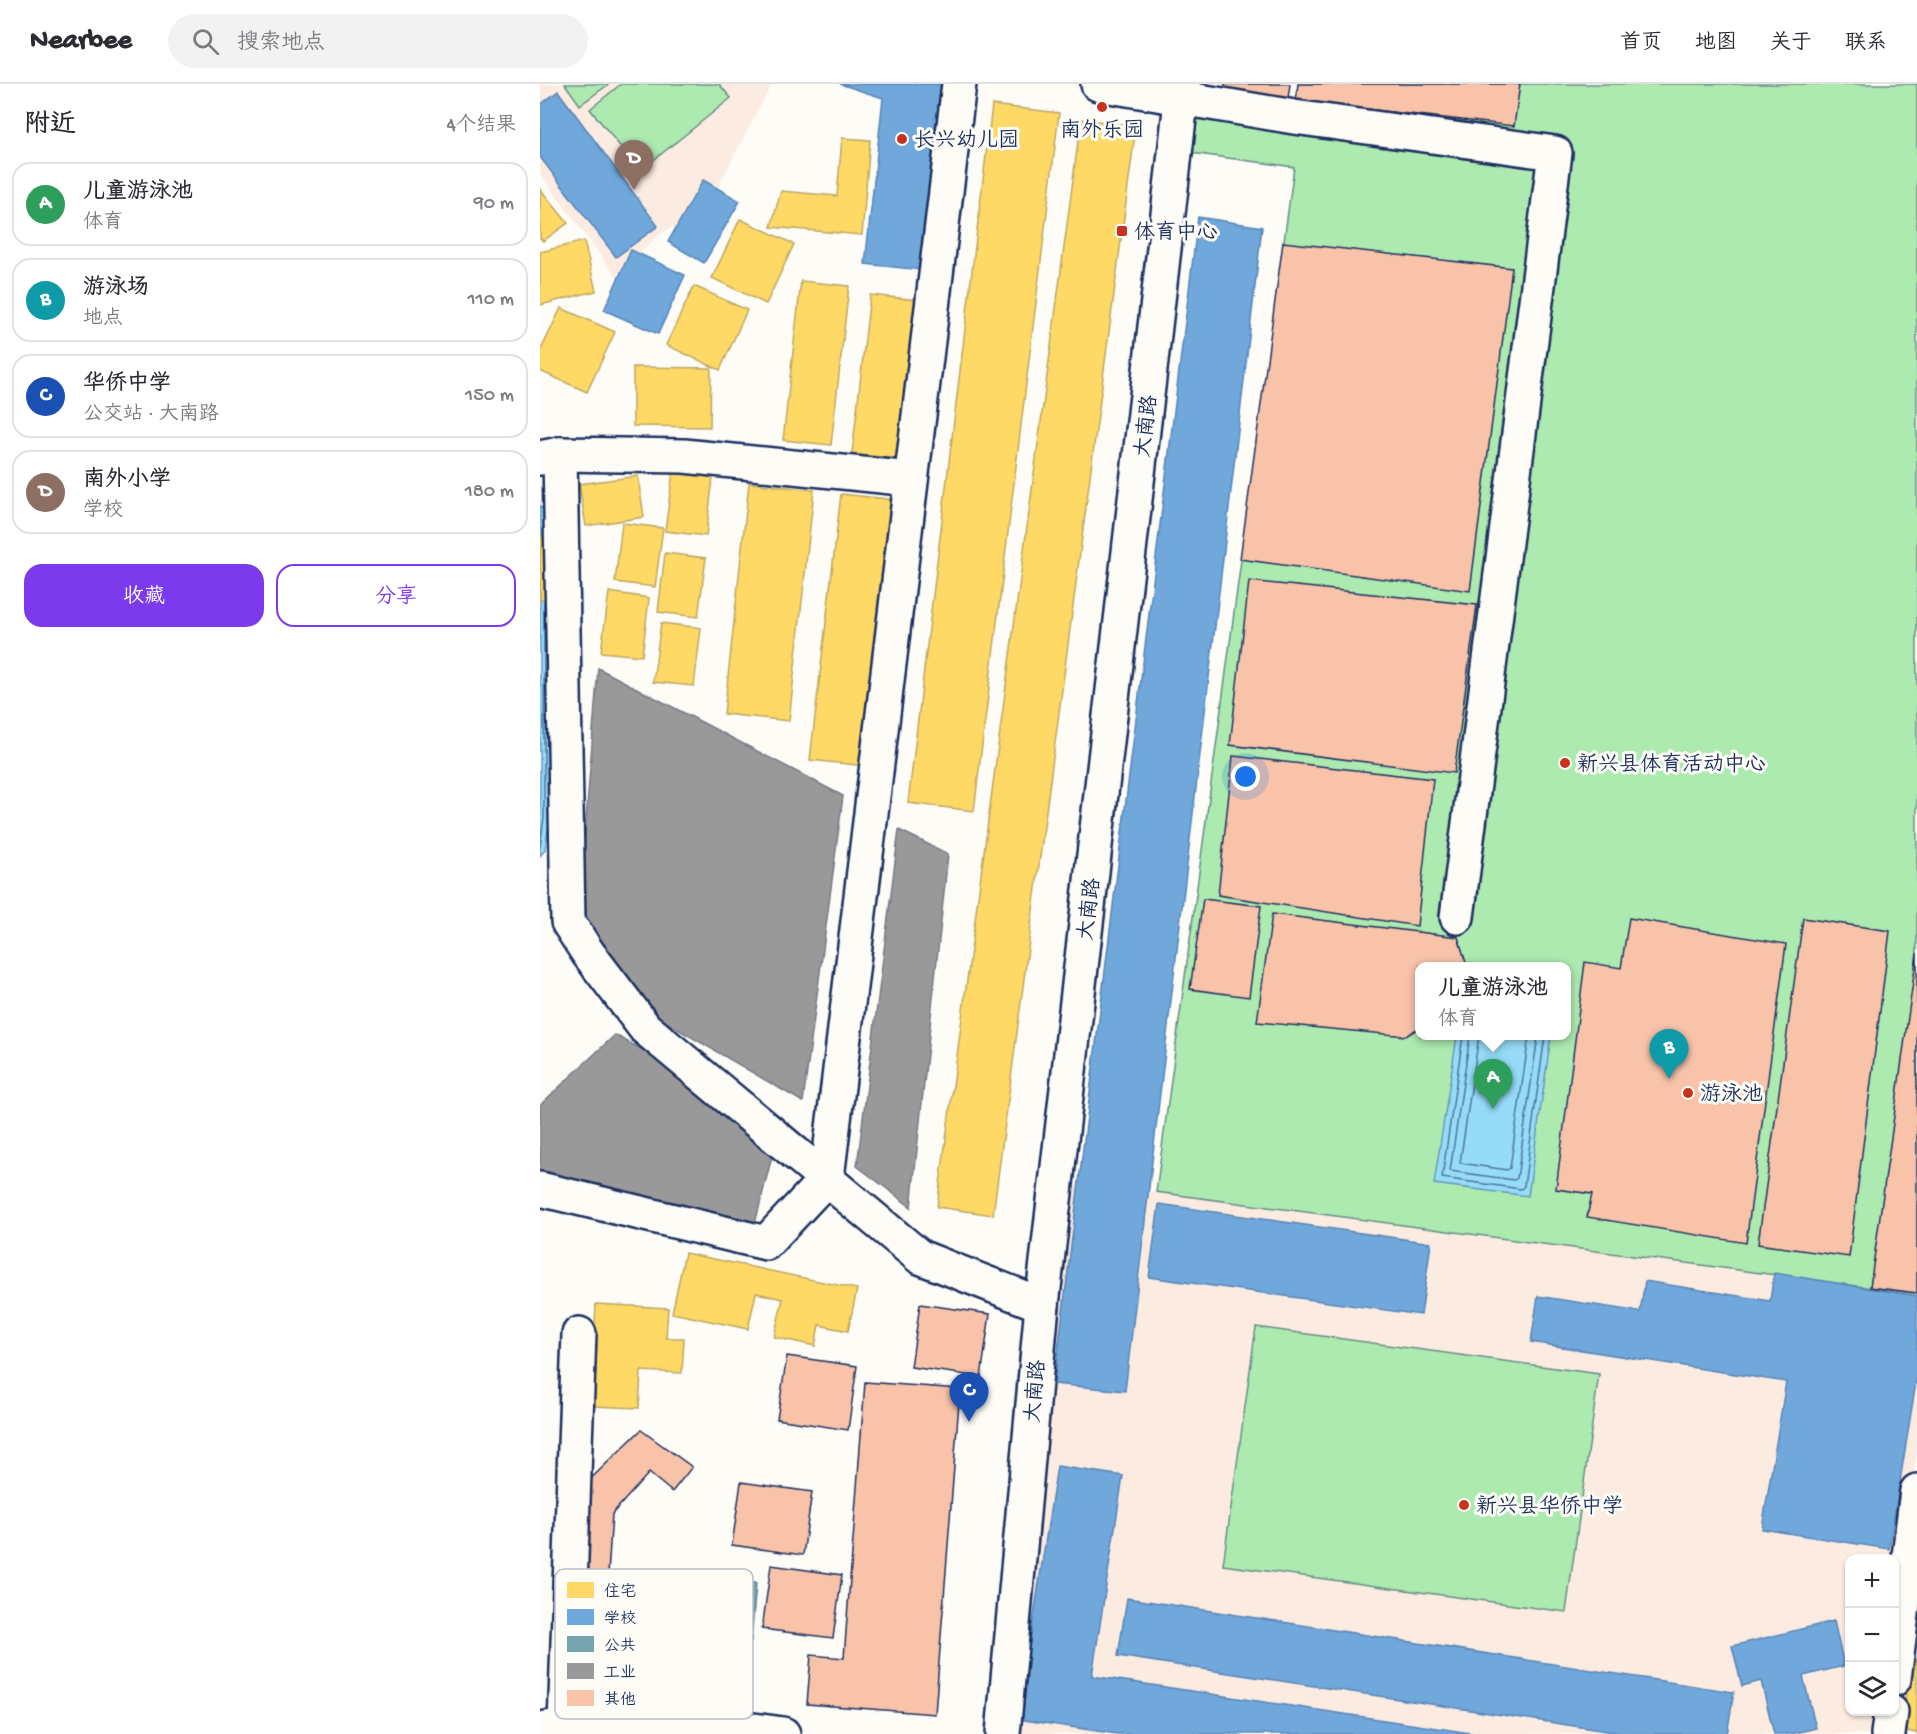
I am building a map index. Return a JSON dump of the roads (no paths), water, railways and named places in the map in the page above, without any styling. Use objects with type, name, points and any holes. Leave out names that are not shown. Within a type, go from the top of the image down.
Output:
[{"type":"street","points":[[540,1189],[766,1243],[827,1178],[959,84]]},
{"type":"street","points":[[1098,84],[1182,91],[1294,117],[1555,153],[1458,917]]},
{"type":"street","name":"大南路","points":[[1003,1734],[1042,1305],[1182,91]]},
{"type":"street","points":[[568,922],[550,456],[684,456],[911,478]]},
{"type":"street","points":[[540,905],[549,904],[568,922],[588,953],[645,1028],[920,1257],[1042,1305]]},
{"type":"street","points":[[566,1569],[579,1334]]},
{"type":"street","points":[[1896,1662],[1917,1491]]},
{"type":"street","points":[[1888,1734],[1890,1716]]},
{"type":"street","points":[[557,1729],[681,1720],[783,1734]]},
{"type":"water","points":[[540,506],[546,514],[550,818],[545,850],[540,856]]},
{"type":"water","points":[[1456,1040],[1550,1040],[1528,1196],[1434,1184]]},
{"type":"place","name":"南外乐园","points":[[1102,107]]},
{"type":"place","name":"长兴幼儿园","points":[[902,139]]},
{"type":"place","name":"南外小学","points":[[634,190]]},
{"type":"place","name":"体育中心","points":[[1122,231]]},
{"type":"place","name":"新兴县体育活动中心","points":[[1565,763]]},
{"type":"place","name":"游泳场","points":[[1669,1079]]},
{"type":"place","name":"游泳池","points":[[1688,1093]]},
{"type":"place","name":"儿童游泳池","points":[[1493,1109]]},
{"type":"place","name":"华侨中学","points":[[969,1422]]},
{"type":"place","name":"新兴县华侨中学","points":[[1464,1505]]}]
